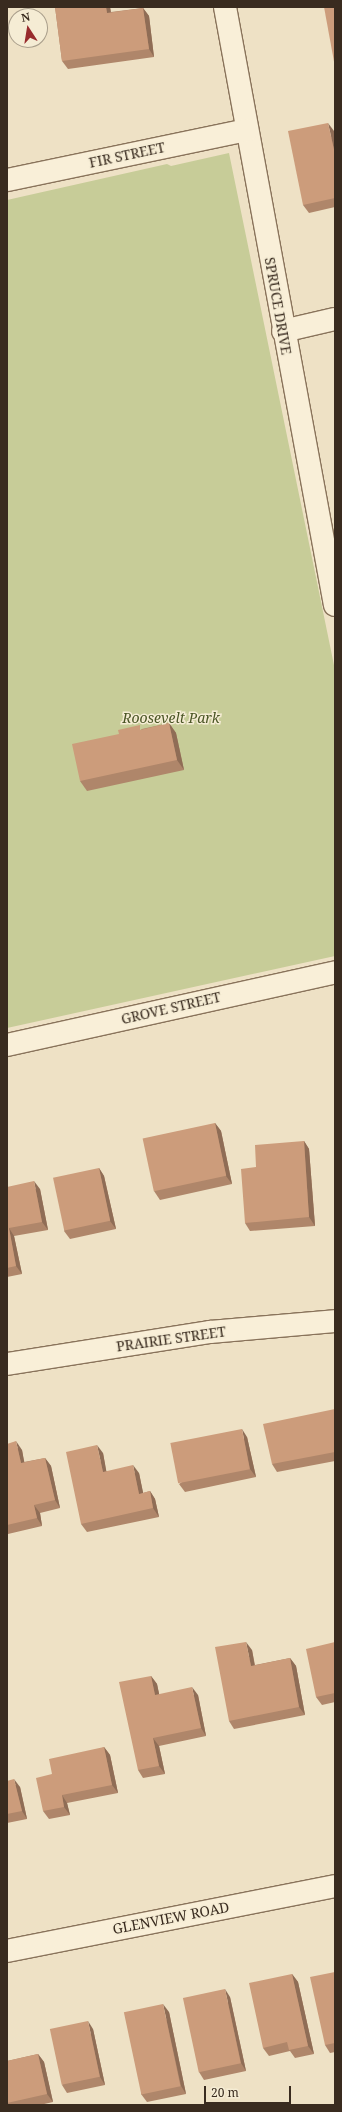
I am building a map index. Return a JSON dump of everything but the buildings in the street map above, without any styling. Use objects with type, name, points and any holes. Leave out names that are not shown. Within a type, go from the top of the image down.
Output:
[{"type":"street","name":"SPRUCE DRIVE","points":[[225,7],[283,331],[335,605]]},
{"type":"street","name":"FIR STREET","points":[[7,180],[247,130]]},
{"type":"street","points":[[283,331],[335,319]]},
{"type":"street","name":"GROVE STREET","points":[[7,1045],[335,972]]},
{"type":"street","name":"PRAIRIE STREET","points":[[7,1364],[210,1332],[335,1321]]},
{"type":"street","name":"GLENVIEW ROAD","points":[[7,1951],[335,1886]]},
{"type":"green space","name":"Roosevelt Park","points":[[229,153],[335,670],[335,956],[7,1028],[7,200],[167,164],[171,166]]}]
